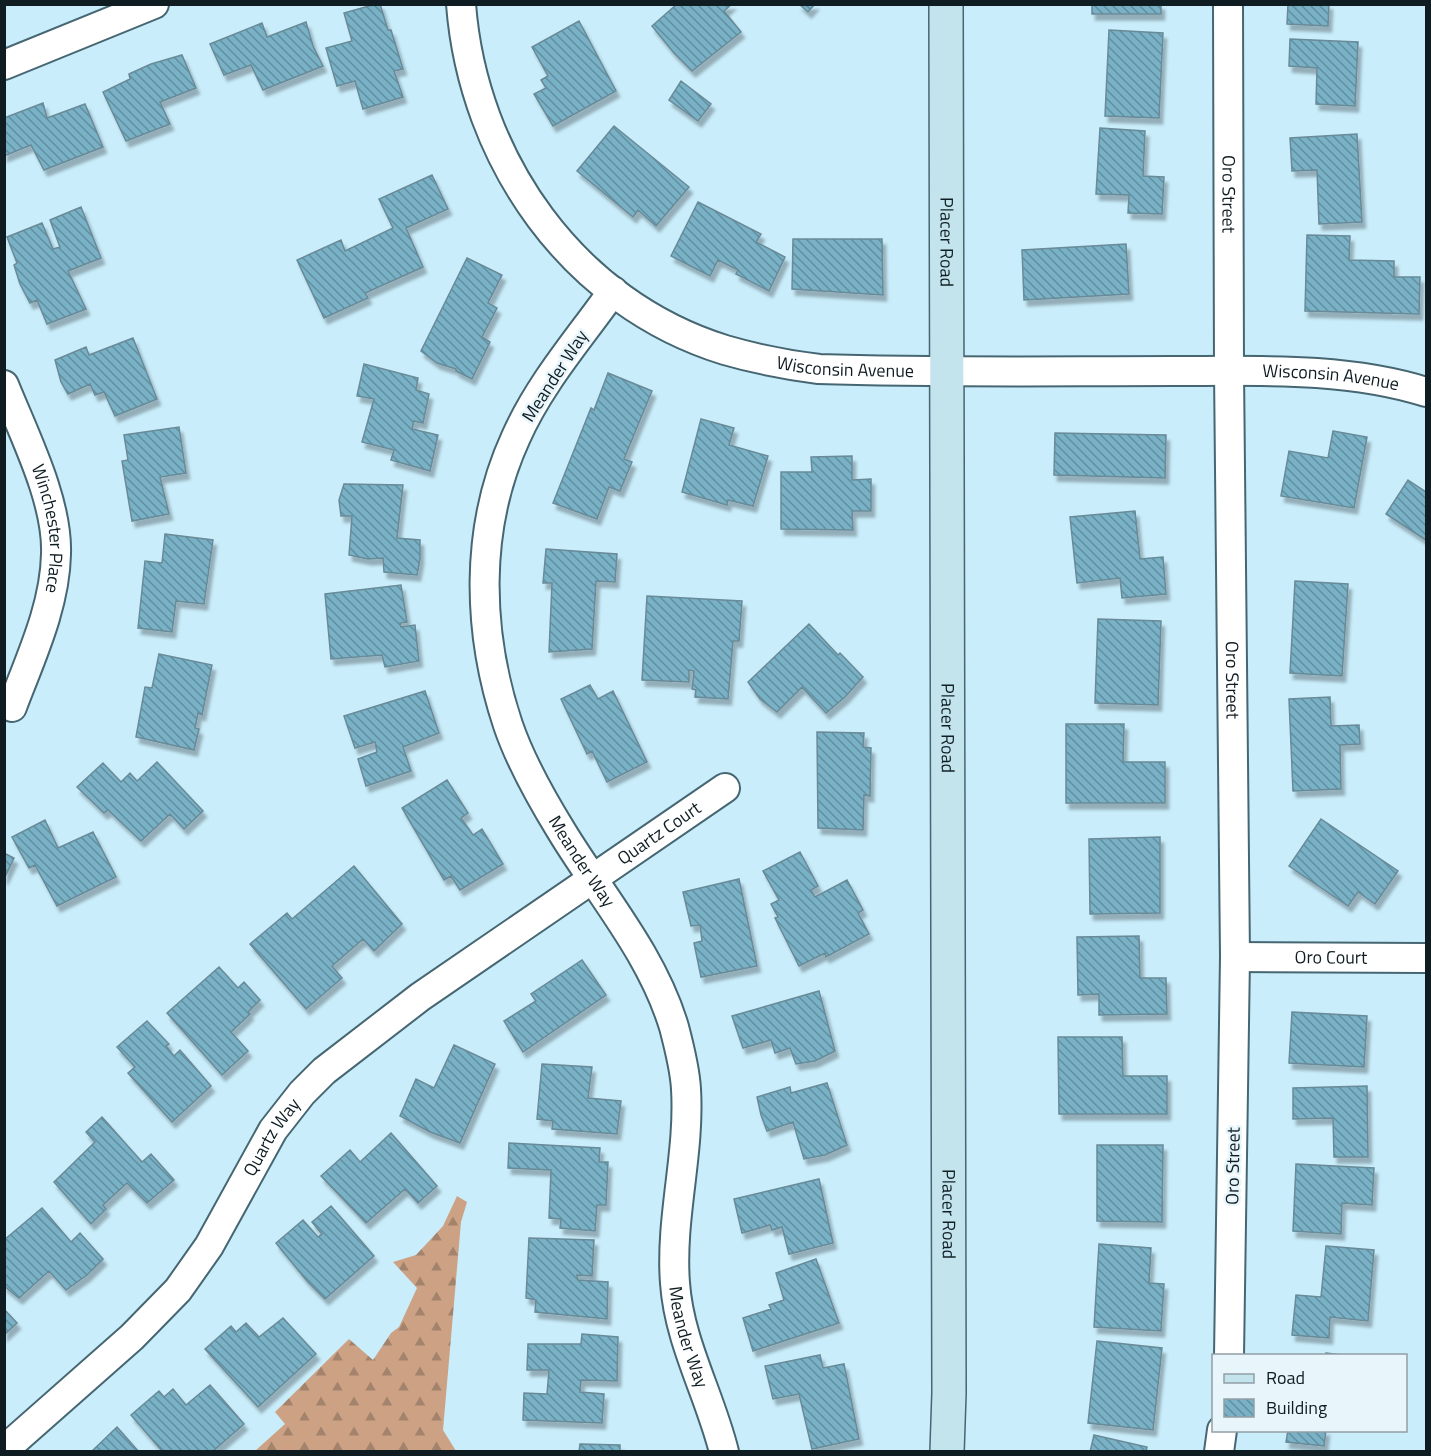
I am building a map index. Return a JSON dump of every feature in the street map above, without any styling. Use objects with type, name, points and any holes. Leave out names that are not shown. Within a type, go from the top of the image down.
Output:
[{"type":"main road","name":"Placer Road","points":[[946,4],[949,1381],[947,1452]]},
{"type":"street","points":[[4,65],[154,4]]},
{"type":"street","name":"Wisconsin Avenue","points":[[461,4],[471,69],[489,128],[499,151],[529,203],[551,232],[583,266],[613,291],[659,320],[703,342],[765,360],[819,369],[1229,371],[1328,374],[1406,386],[1426,392]]},
{"type":"street","name":"Oro Street","points":[[1228,4],[1235,957],[1229,1354]]},
{"type":"street","name":"Meander Way","points":[[613,291],[548,379],[516,436],[503,467],[490,518],[486,561],[485,607],[488,639],[493,670],[509,727],[540,796],[648,964],[674,1028],[686,1086],[687,1110],[673,1244],[675,1286],[688,1346],[724,1452]]},
{"type":"street","name":"Winchester Place","points":[[4,385],[46,492],[54,521],[56,546],[55,571],[44,620],[12,707]]},
{"type":"street","name":"Quartz Court","points":[[592,878],[725,789]]},
{"type":"street","name":"Quartz Way","points":[[4,1450],[132,1337],[178,1290],[209,1246],[273,1130],[302,1093],[324,1071],[420,996],[592,878]]},
{"type":"street","name":"Oro Court","points":[[1235,957],[1426,958]]},
{"type":"street","points":[[1219,1452],[1222,1432]]},
{"type":"green space","points":[[457,1196],[467,1202],[461,1222],[443,1430],[456,1451],[255,1451],[285,1424],[275,1412],[349,1339],[373,1360],[391,1333],[399,1327],[417,1288],[393,1262],[416,1255],[443,1226]]},
{"type":"building","points":[[380,4],[388,30],[391,30],[403,69],[394,71],[403,97],[363,109],[355,81],[337,86],[326,48],[352,41],[344,13]]},
{"type":"building","points":[[677,4],[732,4],[724,11],[741,32],[692,71],[652,26]]},
{"type":"building","points":[[799,4],[815,4],[808,12]]},
{"type":"building","points":[[1092,4],[1161,4],[1161,14],[1092,14]]},
{"type":"building","points":[[1288,4],[1329,4],[1328,26],[1287,24]]},
{"type":"building","points":[[579,21],[616,91],[553,126],[534,94],[546,88],[541,80],[548,76],[532,47]]},
{"type":"building","points":[[306,22],[313,46],[323,66],[263,90],[251,65],[224,75],[210,44],[262,23],[267,37]]},
{"type":"building","points":[[1109,30],[1163,33],[1159,118],[1105,116]]},
{"type":"building","points":[[1290,39],[1358,42],[1355,106],[1316,104],[1317,68],[1289,66]]},
{"type":"building","points":[[182,55],[196,88],[160,102],[170,124],[126,141],[103,92],[130,79],[129,74],[151,64]]},
{"type":"building","points":[[681,81],[711,104],[698,121],[669,100]]},
{"type":"building","points":[[43,103],[47,118],[85,104],[103,147],[44,170],[31,145],[4,156],[4,118]]},
{"type":"building","points":[[614,126],[689,187],[656,226],[638,210],[633,217],[577,171]]},
{"type":"building","points":[[1100,128],[1145,131],[1143,176],[1164,177],[1162,214],[1128,213],[1129,195],[1096,194]]},
{"type":"building","points":[[1357,134],[1362,222],[1319,224],[1317,170],[1292,171],[1290,138]]},
{"type":"building","points":[[432,175],[448,209],[406,228],[423,267],[365,293],[368,298],[324,318],[297,260],[341,240],[345,251],[393,228],[379,199]]},
{"type":"building","points":[[698,202],[761,234],[756,242],[785,257],[769,291],[736,274],[738,270],[718,260],[710,276],[671,256]]},
{"type":"building","points":[[81,207],[101,258],[68,271],[86,309],[47,324],[37,300],[30,303],[20,284],[14,265],[17,263],[7,237],[42,223],[53,249],[60,247],[50,220]]},
{"type":"building","points":[[1307,235],[1350,236],[1349,260],[1394,261],[1394,277],[1420,277],[1419,314],[1305,311]]},
{"type":"building","points":[[793,239],[882,239],[883,295],[792,289]]},
{"type":"building","points":[[1126,244],[1129,294],[1024,300],[1022,250]]},
{"type":"building","points":[[467,258],[502,275],[488,303],[497,308],[482,337],[490,342],[472,379],[456,369],[437,363],[421,351]]},
{"type":"building","points":[[133,338],[157,399],[115,416],[104,392],[95,395],[90,384],[68,394],[61,382],[55,360],[86,347],[89,355]]},
{"type":"building","points":[[364,364],[418,378],[416,390],[429,394],[423,423],[414,421],[412,429],[438,435],[430,471],[391,460],[394,450],[362,442],[374,399],[357,396]]},
{"type":"building","points":[[608,373],[652,391],[624,459],[632,462],[620,491],[609,487],[597,519],[553,503],[591,408],[594,410]]},
{"type":"building","points":[[701,419],[734,428],[729,445],[768,456],[753,506],[728,500],[727,505],[682,492]]},
{"type":"building","points":[[179,427],[186,473],[160,477],[169,514],[132,521],[122,461],[128,460],[124,435]]},
{"type":"building","points":[[1333,431],[1367,437],[1354,508],[1281,496],[1289,451],[1328,458]]},
{"type":"building","points":[[1055,433],[1166,435],[1165,478],[1054,475]]},
{"type":"building","points":[[852,456],[852,480],[871,479],[871,511],[852,511],[853,530],[781,529],[781,472],[812,472],[811,457]]},
{"type":"building","points":[[1408,480],[1426,492],[1426,540],[1386,514]]},
{"type":"building","points":[[344,484],[403,485],[397,538],[420,540],[417,575],[384,572],[383,558],[368,559],[349,555],[352,516],[341,516],[339,500]]},
{"type":"building","points":[[1135,511],[1140,559],[1163,557],[1166,594],[1122,598],[1120,578],[1077,583],[1070,517]]},
{"type":"building","points":[[165,534],[213,540],[204,604],[176,601],[172,632],[138,628],[145,561],[162,563]]},
{"type":"building","points":[[546,549],[617,554],[615,582],[596,581],[592,649],[549,652],[552,583],[543,583]]},
{"type":"building","points":[[1295,581],[1348,584],[1342,676],[1290,673]]},
{"type":"building","points":[[401,585],[407,622],[400,623],[401,627],[415,625],[419,661],[385,667],[382,655],[331,659],[325,594]]},
{"type":"building","points":[[647,596],[742,601],[739,641],[733,641],[728,699],[695,697],[696,690],[692,689],[694,671],[689,670],[689,682],[642,680]]},
{"type":"building","points":[[1098,619],[1161,621],[1158,705],[1095,703]]},
{"type":"building","points":[[809,624],[838,655],[840,653],[863,677],[826,713],[802,687],[777,712],[760,699],[748,682]]},
{"type":"building","points":[[159,654],[212,665],[202,715],[198,713],[195,728],[199,729],[194,750],[136,737],[145,687],[152,688]]},
{"type":"building","points":[[590,685],[598,699],[613,691],[647,762],[607,782],[592,751],[587,754],[561,699]]},
{"type":"building","points":[[425,691],[439,733],[403,747],[411,771],[366,786],[358,759],[377,752],[375,742],[355,748],[344,716]]},
{"type":"building","points":[[1330,697],[1331,726],[1359,725],[1360,744],[1340,745],[1341,789],[1293,791],[1289,699]]},
{"type":"building","points":[[1066,724],[1124,724],[1123,762],[1165,762],[1165,803],[1066,803]]},
{"type":"building","points":[[817,732],[864,733],[863,747],[871,748],[870,796],[864,795],[863,830],[818,828]]},
{"type":"building","points":[[157,762],[203,811],[184,829],[170,814],[141,841],[108,810],[104,813],[77,787],[103,763],[121,782],[130,773],[137,781]]},
{"type":"building","points":[[447,780],[468,813],[461,818],[473,835],[482,829],[503,864],[460,890],[451,876],[444,880],[402,808]]},
{"type":"building","points":[[1321,819],[1398,871],[1375,904],[1358,892],[1348,906],[1289,866]]},
{"type":"building","points":[[45,820],[58,848],[93,832],[116,877],[57,906],[35,865],[29,868],[12,837]]},
{"type":"building","points":[[1160,837],[1160,913],[1090,914],[1089,839]]},
{"type":"building","points":[[800,852],[818,886],[811,890],[815,897],[847,880],[863,910],[858,913],[869,934],[826,957],[825,953],[799,966],[775,918],[778,917],[771,904],[779,900],[763,871]]},
{"type":"building","points":[[4,853],[14,858],[4,879]]},
{"type":"building","points":[[354,866],[402,924],[374,951],[363,939],[332,966],[342,978],[306,1009],[250,944],[287,913],[292,919]]},
{"type":"building","points":[[739,879],[757,966],[701,977],[694,943],[702,941],[700,925],[691,926],[683,892]]},
{"type":"building","points":[[1139,936],[1140,978],[1166,978],[1167,1014],[1099,1015],[1099,994],[1078,995],[1077,937]]},
{"type":"building","points":[[582,960],[606,995],[523,1052],[504,1021],[536,1001],[531,994]]},
{"type":"building","points":[[219,967],[238,988],[244,982],[260,1000],[248,1012],[250,1014],[231,1032],[248,1051],[222,1075],[167,1013]]},
{"type":"building","points":[[819,991],[835,1051],[815,1061],[796,1064],[790,1048],[775,1053],[771,1040],[743,1048],[732,1016]]},
{"type":"building","points":[[1292,1012],[1367,1016],[1364,1067],[1289,1063]]},
{"type":"building","points":[[147,1021],[169,1044],[166,1046],[174,1056],[180,1050],[211,1086],[172,1122],[128,1073],[135,1067],[117,1047]]},
{"type":"building","points":[[1058,1037],[1122,1037],[1123,1076],[1167,1076],[1167,1114],[1059,1114]]},
{"type":"building","points":[[454,1045],[495,1064],[460,1143],[430,1132],[400,1116],[416,1079],[434,1088]]},
{"type":"building","points":[[542,1064],[592,1067],[588,1098],[621,1101],[617,1134],[552,1129],[553,1121],[537,1119]]},
{"type":"building","points":[[827,1083],[847,1145],[825,1155],[804,1159],[793,1122],[767,1131],[757,1097],[790,1087],[791,1093]]},
{"type":"building","points":[[1367,1086],[1368,1157],[1334,1157],[1333,1118],[1293,1119],[1293,1088]]},
{"type":"building","points":[[102,1117],[142,1162],[151,1154],[174,1180],[147,1203],[127,1183],[103,1205],[106,1209],[91,1224],[54,1182],[95,1142],[86,1132]]},
{"type":"building","points":[[391,1133],[437,1186],[418,1203],[405,1189],[366,1223],[321,1176],[350,1150],[360,1162]]},
{"type":"building","points":[[509,1143],[600,1148],[599,1162],[608,1162],[606,1205],[597,1205],[595,1231],[560,1228],[561,1219],[549,1218],[551,1170],[508,1168]]},
{"type":"building","points":[[1097,1145],[1163,1145],[1162,1222],[1097,1221]]},
{"type":"building","points":[[1296,1164],[1374,1168],[1372,1205],[1342,1203],[1341,1234],[1293,1231]]},
{"type":"building","points":[[819,1179],[833,1243],[789,1254],[782,1227],[772,1230],[770,1225],[742,1233],[734,1199]]},
{"type":"building","points":[[331,1206],[374,1256],[325,1299],[276,1243],[303,1220],[318,1237],[322,1234],[312,1222]]},
{"type":"building","points":[[42,1208],[71,1242],[80,1233],[103,1259],[87,1275],[66,1290],[49,1271],[19,1298],[4,1286],[4,1240]]},
{"type":"building","points":[[529,1238],[594,1240],[592,1276],[577,1275],[578,1280],[608,1282],[607,1319],[535,1312],[536,1300],[526,1298]]},
{"type":"building","points":[[1099,1244],[1151,1248],[1149,1283],[1164,1284],[1161,1331],[1094,1327]]},
{"type":"building","points":[[1326,1246],[1374,1250],[1368,1321],[1330,1317],[1329,1338],[1292,1335],[1296,1295],[1321,1297]]},
{"type":"building","points":[[816,1259],[839,1323],[753,1351],[743,1318],[771,1309],[769,1305],[784,1300],[776,1273]]},
{"type":"building","points":[[4,1309],[17,1323],[4,1335]]},
{"type":"building","points":[[283,1318],[316,1354],[258,1407],[205,1349],[231,1326],[236,1332],[246,1323],[259,1337]]},
{"type":"building","points":[[582,1334],[618,1337],[617,1381],[581,1380],[580,1392],[604,1394],[602,1423],[523,1420],[524,1393],[547,1394],[549,1370],[527,1370],[528,1344],[581,1344]]},
{"type":"building","points":[[1097,1341],[1162,1348],[1153,1430],[1088,1423]]},
{"type":"building","points":[[820,1355],[823,1368],[844,1364],[859,1439],[812,1449],[799,1394],[773,1399],[765,1366]]},
{"type":"building","points":[[210,1385],[244,1424],[212,1452],[163,1452],[131,1415],[159,1391],[164,1397],[173,1389],[186,1405]]},
{"type":"building","points":[[117,1427],[139,1452],[91,1452]]},
{"type":"building","points":[[1288,1432],[1326,1432],[1324,1446],[1286,1442]]},
{"type":"building","points":[[1094,1435],[1147,1447],[1146,1452],[1090,1452]]},
{"type":"building","points":[[580,1444],[620,1445],[620,1452],[579,1452]]}]
